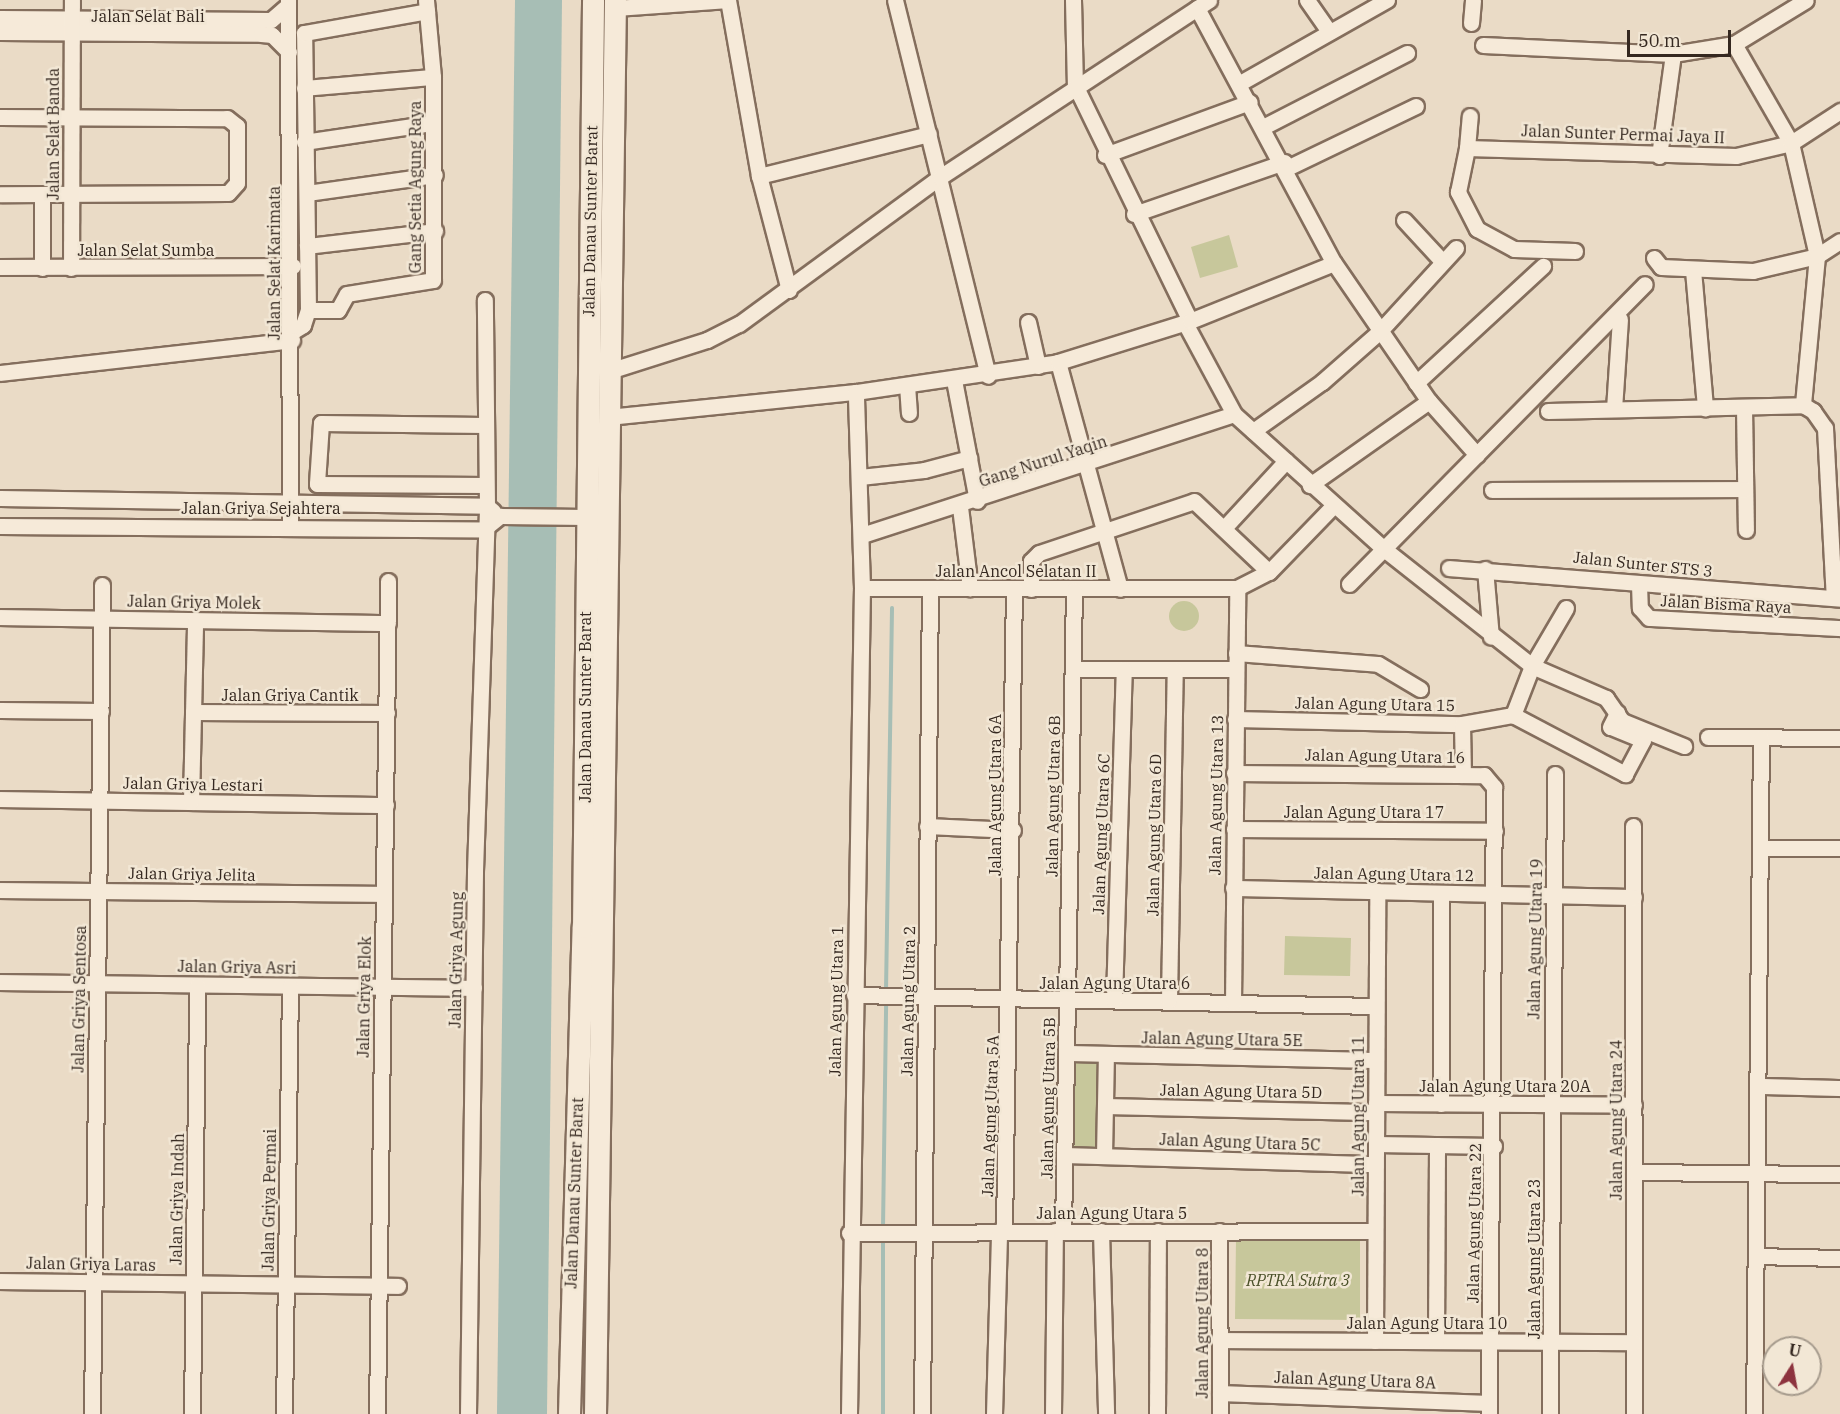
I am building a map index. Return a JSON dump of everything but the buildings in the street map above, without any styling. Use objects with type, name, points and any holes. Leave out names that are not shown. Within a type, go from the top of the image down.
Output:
[{"type":"main road","name":"Jalan Danau Sunter Barat","points":[[593,0],[592,115],[576,517],[593,844],[596,1407]]},
{"type":"main road","name":"Jalan Danau Sunter Barat","points":[[569,1408],[593,844],[608,417],[616,4]]},
{"type":"main road","points":[[592,115],[614,116]]},
{"type":"main road","points":[[569,1408],[596,1407]]},
{"type":"street","name":"Jalan Selat Banda","points":[[71,268],[72,0]]},
{"type":"street","points":[[616,4],[728,0],[759,176],[789,290]]},
{"type":"street","points":[[895,0],[988,376]]},
{"type":"street","points":[[1073,0],[1075,85],[1105,156],[1234,414],[1384,549],[1491,637],[1532,666],[1606,698],[1622,721],[1684,746]]},
{"type":"street","points":[[1307,0],[1329,32]]},
{"type":"street","points":[[1240,83],[1387,0]]},
{"type":"street","points":[[1471,23],[1473,0]]},
{"type":"street","points":[[1483,45],[1673,54],[1734,44],[1806,0]]},
{"type":"street","name":"Jalan Selat Bali","points":[[0,32],[72,26],[271,20],[287,3]]},
{"type":"street","name":"Jalan Selat Karimata","points":[[287,3],[293,266],[290,525]]},
{"type":"street","points":[[609,371],[707,340],[789,290],[940,177],[1075,85],[1203,4],[1240,83],[1286,165],[1334,263],[1379,332],[1429,401],[1478,455]]},
{"type":"street","points":[[0,373],[292,336],[303,326],[308,310],[304,33],[427,5]]},
{"type":"street","name":"Gang Setia Agung Raya","points":[[308,310],[338,310],[347,294],[428,285],[435,274],[433,77],[427,5]]},
{"type":"street","name":"Jalan Selat Bali","points":[[0,18],[72,26],[272,35],[289,52]]},
{"type":"street","points":[[1548,411],[1803,405],[1817,256],[1791,143],[1734,44]]},
{"type":"street","points":[[1263,127],[1407,53]]},
{"type":"street","points":[[1659,156],[1673,54]]},
{"type":"street","points":[[304,88],[433,77]]},
{"type":"street","points":[[1105,156],[1250,102]]},
{"type":"street","points":[[1134,214],[1286,165],[1416,106]]},
{"type":"street","name":"Jalan Sunter Permai Jaya II","points":[[1467,148],[1659,156],[1736,156],[1791,143],[1840,111]]},
{"type":"street","points":[[1470,116],[1467,148],[1458,192],[1478,229],[1514,249],[1575,251]]},
{"type":"street","points":[[0,117],[227,118],[237,126],[236,191],[0,194]]},
{"type":"street","points":[[304,142],[432,123]]},
{"type":"street","points":[[759,176],[929,134]]},
{"type":"street","points":[[307,193],[435,175]]},
{"type":"street","points":[[42,194],[42,268]]},
{"type":"street","points":[[1404,220],[1442,261]]},
{"type":"street","points":[[307,246],[435,231]]},
{"type":"street","points":[[1654,258],[1661,267],[1753,271],[1817,256],[1840,241]]},
{"type":"street","points":[[1253,431],[1322,382],[1379,332],[1456,248]]},
{"type":"street","points":[[608,417],[907,386],[988,376],[1058,362],[1187,322],[1334,263]]},
{"type":"street","name":"Jalan Selat Sumba","points":[[0,267],[293,266]]},
{"type":"street","points":[[1416,382],[1543,266]]},
{"type":"street","points":[[1693,270],[1705,408]]},
{"type":"street","points":[[1349,584],[1645,284]]},
{"type":"street","points":[[485,300],[484,425],[487,506],[503,517]]},
{"type":"street","points":[[1614,409],[1620,319]]},
{"type":"street","points":[[1028,322],[1038,366]]},
{"type":"street","points":[[1058,362],[1106,529],[1120,589]]},
{"type":"street","points":[[954,380],[977,501]]},
{"type":"street","points":[[907,386],[909,413]]},
{"type":"street","points":[[856,392],[862,588]]},
{"type":"street","points":[[1310,484],[1429,401]]},
{"type":"street","name":"Jalan Sunter STS 3","points":[[1449,568],[1485,569],[1639,584],[1837,599],[1825,428],[1803,405]]},
{"type":"street","points":[[1744,407],[1746,530]]},
{"type":"street","name":"Gang Nurul Yaqin","points":[[862,535],[960,507],[1087,466],[1234,414]]},
{"type":"street","points":[[484,425],[321,423],[317,484],[486,485]]},
{"type":"street","points":[[860,477],[924,470],[969,458]]},
{"type":"street","points":[[1226,527],[1286,461]]},
{"type":"street","points":[[1492,490],[1745,489]]},
{"type":"street","name":"Jalan Griya Sejahtera","points":[[0,498],[487,506]]},
{"type":"street","points":[[1031,589],[1034,556],[1106,529],[1194,501],[1226,527],[1269,572]]},
{"type":"street","name":"Jalan Ancol Selatan II","points":[[862,588],[1074,590],[1237,588],[1269,572],[1334,505]]},
{"type":"street","name":"Jalan Griya Agung","points":[[468,1414],[474,988],[484,529],[487,506]]},
{"type":"street","points":[[960,507],[970,588]]},
{"type":"street","points":[[484,529],[503,517],[576,517]]},
{"type":"street","name":"Jalan Griya Sejahtera","points":[[0,526],[290,525],[484,529]]},
{"type":"street","points":[[1485,569],[1491,637]]},
{"type":"street","name":"Jalan Griya Elok","points":[[377,1414],[388,581]]},
{"type":"street","name":"Jalan Bisma Raya","points":[[1639,584],[1640,608],[1649,618],[1840,628]]},
{"type":"street","name":"Jalan Griya Sentosa","points":[[92,1414],[102,585]]},
{"type":"street","name":"Jalan Agung Utara 1","points":[[849,1414],[849,1233],[861,995],[862,588]]},
{"type":"street","name":"Jalan Agung Utara 2","points":[[922,1414],[930,588]]},
{"type":"street","name":"Jalan Agung Utara 13","points":[[1233,1002],[1237,588]]},
{"type":"street","name":"Jalan Agung Utara 6A","points":[[1011,1001],[1014,589]]},
{"type":"street","name":"Jalan Agung Utara 6B","points":[[1068,1002],[1074,590]]},
{"type":"street","points":[[1566,608],[1532,666],[1513,715],[1625,774],[1642,740],[1610,727],[1617,712]]},
{"type":"street","name":"Jalan Griya Molek","points":[[0,617],[388,623]]},
{"type":"street","points":[[191,802],[195,620]]},
{"type":"street","points":[[1074,669],[1175,670],[1236,661],[1378,664],[1420,689]]},
{"type":"street","name":"Jalan Agung Utara 6C","points":[[1114,1000],[1124,669]]},
{"type":"street","name":"Jalan Agung Utara 6D","points":[[1169,1000],[1175,670]]},
{"type":"street","points":[[0,710],[101,711]]},
{"type":"street","name":"Jalan Griya Cantik","points":[[193,712],[387,713]]},
{"type":"street","name":"Jalan Agung Utara 15","points":[[1235,719],[1462,724],[1513,715]]},
{"type":"street","points":[[1462,724],[1463,775]]},
{"type":"street","points":[[1708,737],[1840,738]]},
{"type":"street","points":[[1754,1414],[1761,1086],[1761,738]]},
{"type":"street","name":"Jalan Agung Utara 16","points":[[1234,773],[1463,775],[1489,778],[1495,831],[1495,894]]},
{"type":"street","name":"Jalan Agung Utara 19","points":[[1552,1105],[1556,774]]},
{"type":"street","name":"Jalan Griya Lestari","points":[[0,799],[386,805]]},
{"type":"street","points":[[927,826],[1013,830]]},
{"type":"street","name":"Jalan Agung Utara 24","points":[[1633,826],[1634,1414]]},
{"type":"street","name":"Jalan Agung Utara 17","points":[[1234,829],[1495,831]]},
{"type":"street","points":[[1761,848],[1840,848]]},
{"type":"street","name":"Jalan Agung Utara 12","points":[[1233,888],[1634,897]]},
{"type":"street","name":"Jalan Griya Jelita","points":[[0,890],[384,894]]},
{"type":"street","name":"Jalan Agung Utara 11","points":[[1375,1341],[1377,891]]},
{"type":"street","points":[[1441,893],[1441,1104]]},
{"type":"street","name":"Jalan Agung Utara 22","points":[[1489,1408],[1494,1146],[1495,894]]},
{"type":"street","name":"Jalan Griya Asri","points":[[0,982],[474,988]]},
{"type":"street","name":"Jalan Griya Indah","points":[[192,1414],[197,985]]},
{"type":"street","name":"Jalan Griya Permai","points":[[284,1414],[290,986]]},
{"type":"street","name":"Jalan Agung Utara 6","points":[[861,995],[1011,1001],[1169,1000],[1376,1006]]},
{"type":"street","name":"Jalan Agung Utara 5A","points":[[994,1414],[1011,1001]]},
{"type":"street","name":"Jalan Agung Utara 5B","points":[[1053,1414],[1068,1002]]},
{"type":"street","name":"Jalan Agung Utara 5E","points":[[1066,1053],[1376,1060]]},
{"type":"street","points":[[1104,1156],[1106,1054]]},
{"type":"street","points":[[1761,1086],[1840,1088]]},
{"type":"street","name":"Jalan Agung Utara 20A","points":[[1376,1108],[1441,1104],[1634,1106]]},
{"type":"street","name":"Jalan Agung Utara 23","points":[[1550,1414],[1552,1105]]},
{"type":"street","name":"Jalan Agung Utara 5D","points":[[1105,1106],[1376,1108]]},
{"type":"street","points":[[1376,1144],[1494,1146]]},
{"type":"street","points":[[1436,1341],[1437,1145]]},
{"type":"street","name":"Jalan Agung Utara 5C","points":[[1064,1155],[1376,1164]]},
{"type":"street","points":[[1634,1172],[1840,1174]]},
{"type":"street","points":[[1101,1231],[1106,1414]]},
{"type":"street","points":[[1157,1414],[1158,1231]]},
{"type":"street","name":"Jalan Agung Utara 8","points":[[1219,1231],[1220,1414]]},
{"type":"street","name":"Jalan Agung Utara 5","points":[[849,1233],[1375,1231]]},
{"type":"street","points":[[1756,1256],[1840,1258]]},
{"type":"street","name":"Jalan Griya Laras","points":[[0,1281],[398,1286]]},
{"type":"street","name":"Jalan Agung Utara 10","points":[[1219,1340],[1634,1342]]},
{"type":"street","name":"Jalan Agung Utara 8A","points":[[1220,1393],[1433,1408],[1489,1408]]},
{"type":"green space","points":[[1229,235],[1238,267],[1200,278],[1191,247]]},
{"type":"green space","points":[[1184,601],[1190,602],[1198,610],[1198,622],[1190,630],[1184,631],[1178,630],[1170,622],[1169,616],[1170,610],[1178,602]]},
{"type":"green space","points":[[1285,936],[1351,938],[1350,976],[1284,975]]},
{"type":"green space","points":[[1070,1062],[1101,1063],[1100,1151],[1069,1150]]},
{"type":"green space","name":"RPTRA Sutra 3","points":[[1236,1239],[1360,1241],[1360,1320],[1235,1319]]},
{"type":"shaded area","points":[[515,0],[562,0],[547,1414],[497,1414]]},
{"type":"waterway","points":[[886,991],[892,608]]},
{"type":"waterway","points":[[883,1228],[886,999]]},
{"type":"waterway","points":[[883,1236],[883,1414]]}]
